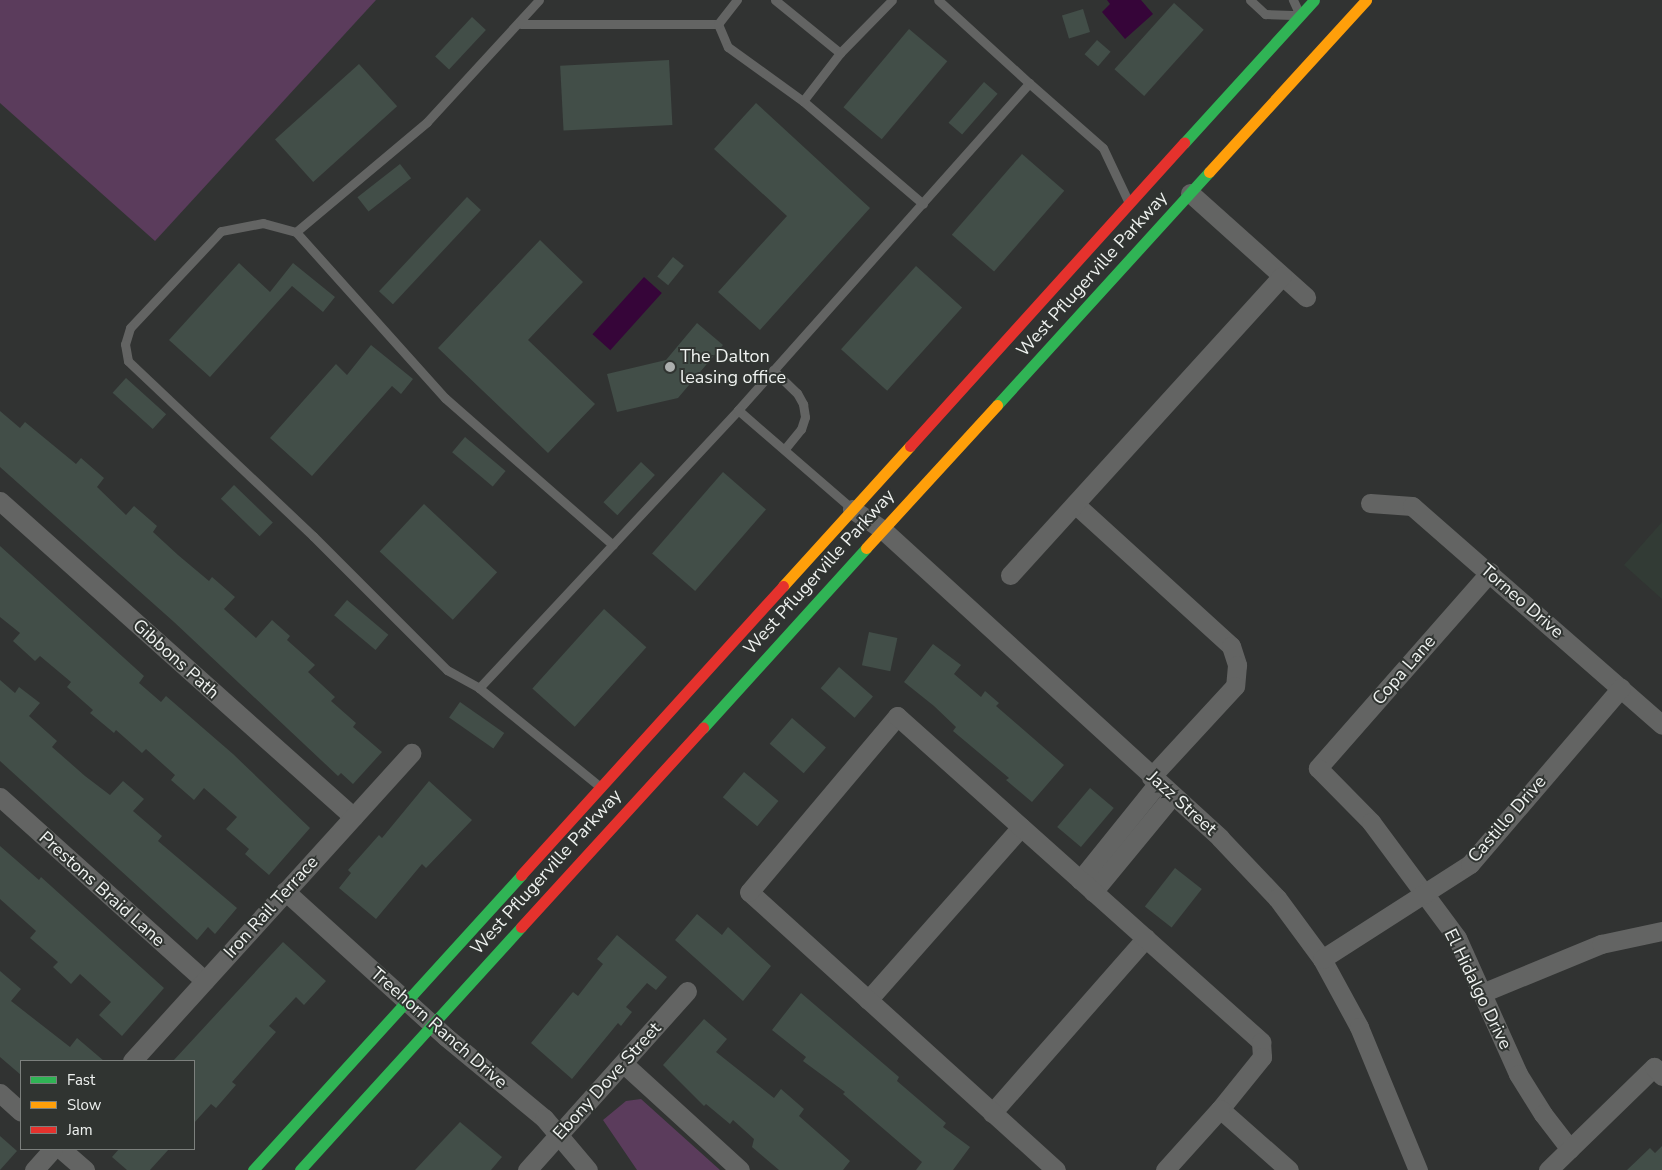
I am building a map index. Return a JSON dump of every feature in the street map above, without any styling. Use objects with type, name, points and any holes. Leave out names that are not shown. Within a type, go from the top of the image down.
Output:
[{"type":"main road","name":"West Pflugerville Parkway","points":[[253,1170],[1129,204],[1304,18],[1314,0]]},
{"type":"main road","name":"West Pflugerville Parkway","points":[[300,1170],[431,1023],[1190,192],[1325,38],[1366,0]]},
{"type":"street","points":[[1190,192],[1306,297]]},
{"type":"street","points":[[1010,575],[1282,276]]},
{"type":"street","name":"Gibbons Path","points":[[0,501],[353,817]]},
{"type":"street","name":"Torneo Drive","points":[[1370,503],[1412,506],[1490,572],[1662,725]]},
{"type":"street","points":[[1075,504],[1231,646],[1237,665],[1235,686],[1155,780],[1126,838]]},
{"type":"street","name":"Jazz Street","points":[[852,509],[882,529],[1220,838],[1277,898],[1322,959],[1359,1027],[1418,1170]]},
{"type":"street","name":"Copa Lane","points":[[1318,768],[1490,572]]},
{"type":"street","name":"Castillo Drive","points":[[1322,959],[1470,864],[1621,688]]},
{"type":"street","points":[[1056,1170],[748,892],[897,716],[1261,1042],[1262,1058],[1220,1109],[1165,1170]]},
{"type":"street","name":"Iron Rail Terrace","points":[[133,1060],[411,753]]},
{"type":"street","name":"El Hidalgo Drive","points":[[1318,768],[1371,822],[1425,892],[1457,938],[1526,1088],[1570,1149]]},
{"type":"street","points":[[1087,886],[1126,838],[1172,796]]},
{"type":"street","name":"Prestons Braid Lane","points":[[0,798],[204,981]]},
{"type":"street","points":[[868,1000],[1021,827]]},
{"type":"street","name":"Treehorn Ranch Drive","points":[[286,891],[431,1023],[560,1133],[588,1170]]},
{"type":"street","points":[[1482,993],[1601,944],[1662,931]]},
{"type":"street","points":[[992,1112],[1146,938]]},
{"type":"street","name":"Ebony Dove Street","points":[[527,1170],[624,1064],[687,991]]},
{"type":"street","points":[[624,1064],[740,1170]]},
{"type":"street","points":[[1548,1170],[1658,1071]]},
{"type":"street","points":[[0,1093],[20,1111]]},
{"type":"street","points":[[1220,1109],[1289,1170]]},
{"type":"street","points":[[34,1170],[52,1150]]},
{"type":"street","points":[[62,1150],[85,1170]]},
{"type":"lane","points":[[296,232],[427,122],[520,24],[539,0]]},
{"type":"lane","points":[[718,24],[737,0]]},
{"type":"lane","points":[[776,0],[840,53]]},
{"type":"lane","points":[[802,101],[840,53],[892,0]]},
{"type":"lane","points":[[938,0],[1103,148],[1129,204]]},
{"type":"lane","points":[[1250,0],[1265,14],[1304,18]]},
{"type":"lane","points":[[1293,0],[1304,18]]},
{"type":"lane","points":[[520,24],[718,24]]},
{"type":"lane","points":[[718,24],[728,47],[802,101],[923,204]]},
{"type":"lane","points":[[480,688],[738,410],[1030,83]]},
{"type":"lane","points":[[600,786],[480,688],[447,670],[313,536],[128,360],[125,344],[130,328],[221,231],[263,223],[296,232],[445,398],[613,545]]},
{"type":"lane","points":[[773,370],[797,393],[803,404],[805,417],[800,429],[785,449]]},
{"type":"lane","points":[[738,410],[852,509]]},
{"type":"shaded area","points":[[0,0],[376,0],[155,241],[0,103]]},
{"type":"shaded area","points":[[1107,0],[1141,0],[1153,14],[1125,39],[1102,12],[1110,4]]},
{"type":"shaded area","points":[[644,277],[662,293],[610,350],[592,334]]},
{"type":"shaded area","points":[[1662,522],[1662,599],[1624,565]]},
{"type":"shaded area","points":[[641,1099],[720,1170],[637,1170],[603,1120],[626,1101]]},
{"type":"building","points":[[1174,3],[1204,30],[1144,96],[1114,69]]},
{"type":"building","points":[[1083,9],[1090,32],[1069,38],[1062,15]]},
{"type":"building","points":[[472,17],[486,30],[449,69],[435,56]]},
{"type":"building","points":[[909,29],[947,61],[882,139],[843,107]]},
{"type":"building","points":[[1097,40],[1111,52],[1098,66],[1085,54]]},
{"type":"building","points":[[669,60],[672,125],[564,131],[560,66]]},
{"type":"building","points":[[359,64],[397,106],[313,182],[275,140]]},
{"type":"building","points":[[984,82],[998,94],[962,135],[949,123]]},
{"type":"building","points":[[756,103],[870,208],[760,330],[718,292],[787,216],[714,149]]},
{"type":"building","points":[[1022,154],[1064,191],[994,271],[952,235]]},
{"type":"building","points":[[400,164],[411,178],[369,211],[357,197]]},
{"type":"building","points":[[467,197],[481,210],[393,304],[379,291]]},
{"type":"building","points":[[540,240],[583,282],[528,340],[595,404],[548,453],[438,348]]},
{"type":"building","points":[[673,257],[684,266],[668,285],[657,276]]},
{"type":"building","points":[[239,263],[270,292],[293,263],[335,297],[323,312],[292,286],[210,377],[169,340]]},
{"type":"building","points":[[916,266],[962,307],[887,391],[841,349]]},
{"type":"building","name":"The Dalton leasing office","points":[[697,323],[723,345],[678,398],[617,412],[607,374],[666,360]]},
{"type":"building","points":[[371,345],[413,379],[401,394],[392,386],[312,476],[270,438],[336,364],[347,375]]},
{"type":"building","points":[[126,378],[166,414],[153,429],[113,393]]},
{"type":"building","points":[[0,411],[20,428],[25,422],[76,464],[81,458],[104,478],[97,487],[126,515],[134,506],[157,526],[153,532],[178,555],[209,581],[212,577],[235,597],[224,609],[256,638],[272,620],[290,636],[287,640],[315,665],[308,672],[335,697],[331,701],[356,723],[353,727],[382,752],[353,784],[341,773],[338,776],[174,622],[0,467]]},
{"type":"building","points":[[465,437],[506,471],[493,486],[452,452]]},
{"type":"building","points":[[641,462],[655,475],[617,515],[603,502]]},
{"type":"building","points":[[723,472],[766,509],[695,591],[652,554]]},
{"type":"building","points":[[234,485],[273,523],[260,536],[221,499]]},
{"type":"building","points":[[424,504],[497,572],[453,620],[380,552]]},
{"type":"building","points":[[0,546],[144,676],[139,683],[161,702],[166,696],[233,754],[310,828],[269,875],[245,854],[249,849],[226,829],[237,817],[204,788],[194,800],[171,780],[175,775],[146,749],[142,753],[116,730],[114,733],[90,713],[93,710],[67,687],[71,682],[40,656],[35,661],[13,641],[20,633],[0,617]]},
{"type":"building","points":[[347,600],[388,635],[376,650],[334,615]]},
{"type":"building","points":[[604,609],[646,647],[575,727],[532,689]]},
{"type":"building","points":[[869,632],[897,638],[890,671],[862,665]]},
{"type":"building","points":[[933,644],[961,665],[954,674],[981,697],[985,691],[999,703],[996,706],[1064,765],[1032,802],[1006,780],[1009,778],[953,731],[956,727],[934,706],[904,682]]},
{"type":"building","points":[[839,667],[873,697],[855,718],[821,688]]},
{"type":"building","points":[[0,680],[15,693],[19,687],[40,703],[29,716],[57,741],[52,747],[85,776],[110,795],[123,781],[144,799],[133,811],[162,836],[158,841],[237,908],[215,934],[208,927],[197,940],[0,761]]},
{"type":"building","points":[[460,702],[504,733],[493,749],[449,718]]},
{"type":"building","points":[[792,718],[826,748],[804,773],[770,744]]},
{"type":"building","points":[[744,772],[778,801],[757,826],[723,797]]},
{"type":"building","points":[[429,781],[472,820],[426,868],[422,864],[376,919],[339,888],[351,873],[348,870],[379,835],[382,838]]},
{"type":"building","points":[[1090,788],[1114,808],[1081,847],[1057,827]]},
{"type":"building","points":[[0,846],[39,880],[41,877],[164,988],[122,1036],[99,1015],[111,1002],[80,974],[71,984],[53,967],[58,962],[30,938],[36,931],[0,899]]},
{"type":"building","points":[[1175,868],[1202,889],[1172,928],[1145,907]]},
{"type":"building","points":[[697,914],[722,935],[728,927],[771,966],[743,1001],[675,940]]},
{"type":"building","points":[[617,935],[667,977],[656,990],[647,983],[626,1007],[632,1012],[621,1026],[618,1023],[572,1079],[531,1043],[573,992],[578,996],[603,964],[597,959]]},
{"type":"building","points":[[283,942],[326,981],[304,1005],[296,997],[269,1026],[276,1032],[232,1082],[236,1085],[216,1108],[211,1104],[195,1122],[195,1060],[174,1060]]},
{"type":"building","points":[[0,971],[21,989],[11,1001],[70,1047],[77,1038],[103,1060],[20,1060],[20,1074],[0,1057]]},
{"type":"building","points":[[801,993],[899,1077],[897,1081],[946,1123],[943,1127],[970,1147],[953,1170],[916,1170],[922,1162],[843,1094],[845,1092],[803,1061],[806,1057],[772,1030]]},
{"type":"building","points":[[704,1019],[727,1039],[716,1052],[774,1098],[781,1089],[804,1109],[799,1116],[850,1161],[843,1170],[779,1170],[752,1147],[754,1139],[733,1120],[730,1124],[706,1104],[704,1106],[663,1065]]},
{"type":"building","points":[[460,1122],[502,1157],[491,1170],[415,1170]]},
{"type":"building","points":[[0,1136],[17,1151],[0,1170]]},
{"type":"building","points":[[1662,1146],[1662,1170],[1627,1170],[1650,1148],[1655,1153]]},
{"type":"building","points":[[118,1150],[168,1150],[150,1170],[127,1170],[112,1157]]},
{"type":"traffic: fast","points":[[1184,143],[1314,0]]},
{"type":"traffic: fast","points":[[997,405],[1209,172]]},
{"type":"traffic: fast","points":[[703,728],[866,548]]},
{"type":"traffic: fast","points":[[253,1170],[521,875]]},
{"type":"traffic: fast","points":[[300,1170],[521,927]]},
{"type":"traffic: slow","points":[[1209,172],[1366,0]]},
{"type":"traffic: slow","points":[[866,548],[997,405]]},
{"type":"traffic: slow","points":[[783,586],[910,446]]},
{"type":"traffic: jam","points":[[910,446],[1184,143]]},
{"type":"traffic: jam","points":[[521,875],[783,586]]},
{"type":"traffic: jam","points":[[521,927],[703,728]]},
{"type":"place","name":"The Dalton leasing office","points":[[670,367]]}]
